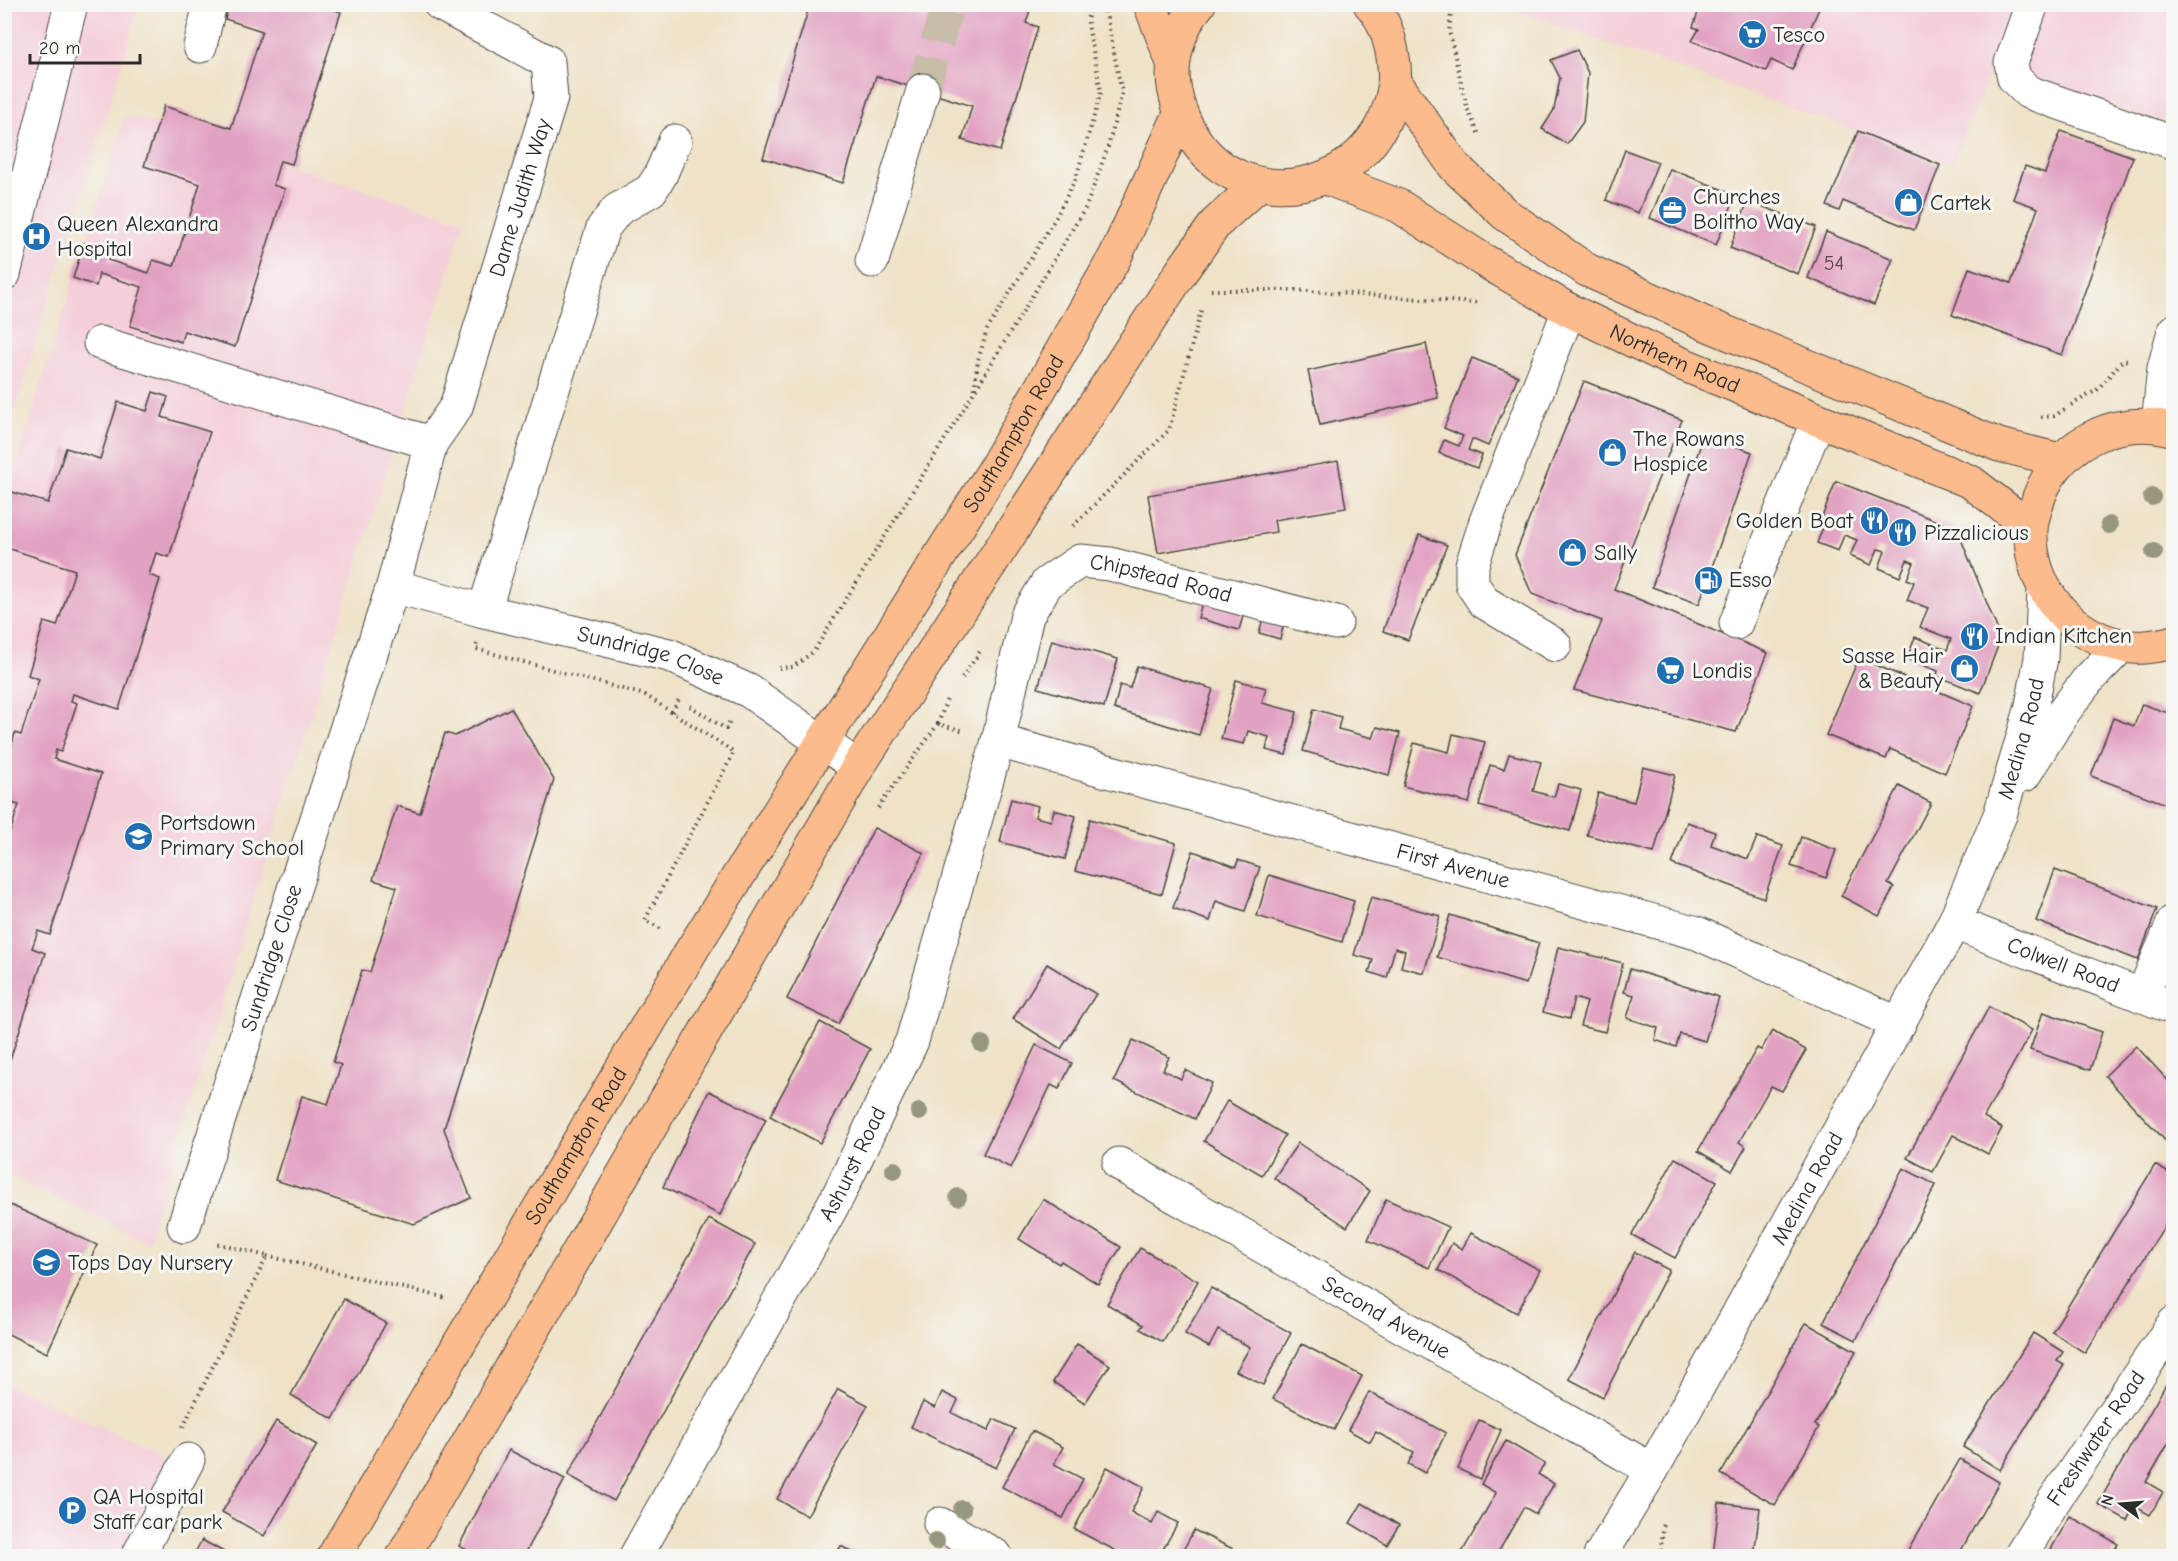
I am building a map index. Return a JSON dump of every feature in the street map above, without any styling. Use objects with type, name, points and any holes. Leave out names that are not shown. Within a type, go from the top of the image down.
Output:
[{"type":"main road","points":[[1150,4],[1173,63]]},
{"type":"main road","points":[[1199,4],[1180,36],[1173,63],[1174,89],[1180,114],[1198,146],[1225,170],[1259,184],[1293,186],[1326,178],[1352,163],[1374,140],[1389,113],[1395,82],[1391,44],[1370,4]]},
{"type":"main road","name":"Northern Road","points":[[1395,82],[1455,167],[1505,214],[1587,270],[1706,324],[1999,445],[2060,460]]},
{"type":"main road","name":"Southampton Road","points":[[334,1557],[693,948],[993,470],[1109,268],[1180,114]]},
{"type":"main road","name":"Northern Road","points":[[1326,178],[1399,206],[1483,260],[1569,310],[1675,361],[1971,482],[2031,528]]},
{"type":"main road","points":[[403,1557],[858,767],[1181,272],[1216,223],[1259,184]]},
{"type":"main road","points":[[2166,427],[2122,425],[2088,438],[2060,460],[2040,492],[2031,528],[2033,560],[2044,590],[2064,616],[2090,635],[2121,646],[2153,647],[2174,642]]},
{"type":"street","points":[[4,274],[71,4]]},
{"type":"street","points":[[200,46],[210,4]]},
{"type":"street","name":"Dame Judith Way","points":[[431,443],[456,407],[551,98],[548,62],[440,4]]},
{"type":"street","points":[[2032,4],[2011,63],[2014,78],[2028,92],[2174,143]]},
{"type":"street","points":[[872,261],[922,90]]},
{"type":"street","points":[[484,611],[603,228],[617,210],[651,190],[660,176],[675,141]]},
{"type":"street","points":[[1555,645],[1484,602],[1472,584],[1472,565],[1486,521],[1569,310]]},
{"type":"street","points":[[2166,427],[2164,368],[2174,331]]},
{"type":"street","points":[[100,343],[431,443]]},
{"type":"street","points":[[1736,623],[1818,420]]},
{"type":"street","name":"Sundridge Close","points":[[184,1226],[393,586],[431,443]]},
{"type":"street","name":"Chipstead Road","points":[[998,741],[1027,616],[1047,583],[1080,561],[1127,568],[1336,623]]},
{"type":"street","name":"Sundridge Close","points":[[393,586],[484,611],[669,655],[749,691],[823,741]]},
{"type":"street","name":"Medina Road","points":[[1600,1557],[1652,1470],[1954,923],[2000,815],[2031,710],[2041,658],[2044,590]]},
{"type":"street","name":"Medina Road","points":[[2000,815],[2062,714],[2087,681],[2121,646]]},
{"type":"street","points":[[823,741],[858,767]]},
{"type":"street","name":"First Avenue","points":[[998,741],[1697,933],[1899,1024]]},
{"type":"street","name":"Ashurst Road","points":[[636,1557],[839,1194],[912,1041],[998,741]]},
{"type":"street","points":[[2142,996],[2174,921]]},
{"type":"street","name":"Colwell Road","points":[[1954,923],[2174,1008]]},
{"type":"street","name":"Second Avenue","points":[[1119,1164],[1652,1470]]},
{"type":"street","name":"Freshwater Road","points":[[2020,1557],[2055,1499],[2174,1323]]},
{"type":"street","points":[[138,1557],[188,1460]]},
{"type":"street","points":[[940,1524],[996,1557]]},
{"type":"path","points":[[974,392],[978,360],[987,330],[1055,219],[1076,178],[1101,92],[1087,19],[1093,4]]},
{"type":"path","points":[[672,712],[678,698],[726,729],[760,670],[793,667],[814,651],[974,392],[1086,207],[1108,147],[1122,93],[1104,4]]},
{"type":"path","points":[[1452,4],[1449,31],[1467,108],[1481,138]]},
{"type":"path","points":[[1207,290],[1295,290],[1477,303]]},
{"type":"path","points":[[1071,529],[1169,430],[1204,301]]},
{"type":"path","points":[[2034,418],[2054,416],[2097,390],[2123,360],[2164,368]]},
{"type":"path","points":[[484,611],[476,649],[645,695],[734,752],[645,920],[693,948]]},
{"type":"path","points":[[959,681],[986,642]]},
{"type":"path","points":[[876,811],[938,724],[946,701],[953,691]]},
{"type":"path","points":[[938,724],[998,741]]},
{"type":"path","points":[[184,1226],[207,1241],[482,1306]]},
{"type":"path","points":[[188,1460],[181,1431],[267,1256]]},
{"type":"shaded area","name":"Queen Alexandra Hospital","points":[[5,5],[139,5],[5,443]]},
{"type":"shaded area","points":[[1499,5],[2173,5],[2173,85],[2161,123],[1994,64],[1952,165]]},
{"type":"shaded area","name":"Portsdown Primary School","points":[[125,115],[464,221],[148,1242],[5,1174],[5,499]]},
{"type":"shaded area","name":"QA Hospital Staff car park","points":[[5,1383],[170,1459],[118,1556],[5,1556]]},
{"type":"building","points":[[229,4],[318,4],[341,12],[292,164],[280,161],[273,185],[285,189],[235,347],[184,331],[181,342],[130,326],[142,287],[99,274],[96,286],[73,278],[84,243],[111,251],[108,260],[149,273],[153,260],[174,266],[200,184],[144,166],[164,106],[231,128],[262,31],[225,19]]},
{"type":"building","points":[[810,4],[1032,4],[1026,23],[1038,27],[1000,151],[962,140],[972,106],[876,76],[843,183],[763,158]]},
{"type":"building","name":"Tesco","points":[[1701,4],[1821,4],[1792,70],[1771,60],[1766,71],[1692,41],[1699,29],[1693,27]]},
{"type":"building","points":[[1577,50],[1588,73],[1583,122],[1567,144],[1542,129],[1554,110],[1560,78],[1551,60]]},
{"type":"building","points":[[1858,131],[1940,165],[1914,230],[1843,201],[1839,211],[1827,206]]},
{"type":"building","points":[[2061,131],[2133,157],[2062,355],[1952,315],[1969,268],[2011,283],[2038,208],[2013,199],[2025,166],[2045,173]]},
{"type":"building","points":[[1625,150],[1658,162],[1638,213],[1606,200]]},
{"type":"building","points":[[1670,169],[1736,195],[1716,245],[1650,218]]},
{"type":"building","points":[[1748,201],[1816,227],[1798,274],[1730,248]]},
{"type":"building","points":[[1826,232],[1893,259],[1874,305],[1808,278]]},
{"type":"building","points":[[1426,344],[1438,398],[1320,425],[1308,371]]},
{"type":"building","points":[[1472,358],[1518,376],[1488,446],[1472,439],[1468,450],[1482,455],[1477,468],[1439,453],[1444,440],[1459,446],[1463,436],[1444,428]]},
{"type":"building","points":[[1584,381],[1682,420],[1614,589],[1768,653],[1736,732],[1574,690],[1602,621],[1532,594],[1515,555]]},
{"type":"building","points":[[153,392],[168,397],[162,417],[210,432],[169,557],[156,553],[149,575],[160,579],[119,709],[73,694],[71,701],[77,703],[61,752],[56,750],[54,759],[101,774],[50,935],[38,931],[32,948],[45,953],[4,1078],[4,850],[19,805],[4,801],[4,746],[11,748],[15,733],[21,735],[39,679],[28,675],[44,622],[57,626],[75,570],[4,547],[4,517],[12,492],[48,503],[66,448],[100,459],[118,402],[147,411]]},
{"type":"building","points":[[1704,435],[1752,452],[1699,604],[1652,587]]},
{"type":"building","points":[[1338,461],[1346,508],[1274,520],[1276,532],[1158,553],[1148,495]]},
{"type":"building","points":[[1836,481],[1957,529],[2001,638],[1980,693],[1937,676],[1938,671],[1907,659],[1915,637],[1947,650],[1951,639],[1920,627],[1928,608],[1907,600],[1914,582],[1907,579],[1914,563],[1907,560],[1900,577],[1879,568],[1885,551],[1878,549],[1871,565],[1850,556],[1857,540],[1844,535],[1838,551],[1817,543],[1823,527],[1819,525]]},
{"type":"building","points":[[1419,535],[1447,545],[1408,640],[1383,631]]},
{"type":"building","points":[[1204,595],[1246,606],[1239,630],[1198,618]]},
{"type":"building","points":[[1266,607],[1287,613],[1280,639],[1259,633]]},
{"type":"building","points":[[1052,640],[1118,659],[1104,707],[1038,688]]},
{"type":"building","points":[[1859,658],[1973,706],[1945,773],[1890,749],[1886,759],[1826,735]]},
{"type":"building","points":[[1137,666],[1213,689],[1199,735],[1114,709],[1120,685],[1130,688]]},
{"type":"building","points":[[1236,680],[1266,688],[1262,703],[1297,712],[1286,755],[1266,750],[1269,737],[1248,731],[1244,744],[1221,739]]},
{"type":"building","points":[[2142,704],[2174,715],[2174,807],[2091,776],[2113,718],[2134,726]]},
{"type":"building","points":[[511,708],[554,780],[444,1129],[471,1198],[414,1224],[275,1180],[302,1096],[328,1104],[341,1065],[333,1062],[362,970],[370,972],[397,887],[373,880],[397,806],[420,813],[445,733],[455,736]]},
{"type":"building","points":[[1314,709],[1341,717],[1338,729],[1373,738],[1377,727],[1400,733],[1389,775],[1303,751]]},
{"type":"building","points":[[1453,734],[1485,742],[1469,803],[1403,786],[1414,743],[1449,752]]},
{"type":"building","points":[[1509,754],[1541,762],[1533,791],[1554,797],[1558,784],[1581,790],[1570,831],[1479,806],[1490,765],[1504,769]]},
{"type":"building","points":[[1643,767],[1675,775],[1654,853],[1587,835],[1598,793],[1634,802]]},
{"type":"building","points":[[1899,786],[1931,803],[1888,884],[1894,887],[1879,916],[1841,896]]},
{"type":"building","points":[[1011,799],[1038,806],[1035,817],[1051,821],[1054,810],[1076,816],[1065,859],[1000,842]]},
{"type":"building","points":[[1090,819],[1176,843],[1162,894],[1075,871]]},
{"type":"building","points":[[1687,822],[1715,832],[1711,845],[1748,859],[1757,837],[1783,846],[1764,898],[1672,864]]},
{"type":"building","points":[[874,828],[924,853],[838,1024],[787,999]]},
{"type":"building","points":[[1801,837],[1836,850],[1826,878],[1791,866]]},
{"type":"building","points":[[1193,851],[1236,867],[1238,860],[1260,867],[1245,911],[1216,901],[1210,921],[1173,908]]},
{"type":"building","points":[[2055,870],[2157,909],[2138,960],[2036,921]]},
{"type":"building","points":[[1269,875],[1354,901],[1342,942],[1257,916]]},
{"type":"building","points":[[1371,897],[1440,916],[1424,973],[1401,967],[1405,951],[1395,948],[1387,978],[1369,972],[1373,960],[1354,955]]},
{"type":"building","points":[[1450,915],[1539,943],[1526,984],[1437,957]]},
{"type":"building","points":[[1558,947],[1623,963],[1605,1032],[1580,1026],[1587,1002],[1574,998],[1569,1019],[1543,1012]]},
{"type":"building","points":[[1047,964],[1096,994],[1061,1049],[1013,1019]]},
{"type":"building","points":[[1630,969],[1719,997],[1705,1041],[1680,1034],[1676,1047],[1655,1040],[1658,1028],[1627,1018],[1634,995],[1624,992]]},
{"type":"building","points":[[1989,1007],[2032,1030],[1984,1117],[2002,1128],[1988,1154],[1953,1135],[1933,1172],[1907,1158]]},
{"type":"building","points":[[2043,1012],[2102,1032],[2090,1070],[2030,1050]]},
{"type":"building","points":[[820,1022],[870,1049],[820,1143],[770,1116]]},
{"type":"building","points":[[1772,1031],[1806,1050],[1782,1091],[1771,1086],[1739,1142],[1746,1147],[1732,1171],[1698,1151],[1757,1048],[1761,1050]]},
{"type":"building","points":[[1133,1040],[1169,1057],[1163,1070],[1181,1079],[1185,1070],[1212,1083],[1195,1119],[1114,1081]]},
{"type":"building","points":[[1036,1045],[1072,1063],[1059,1089],[1051,1085],[1011,1168],[983,1154]]},
{"type":"building","points":[[2136,1046],[2174,1087],[2174,1150],[2105,1076]]},
{"type":"building","points":[[709,1091],[766,1119],[720,1215],[663,1187]]},
{"type":"building","points":[[1227,1101],[1285,1135],[1262,1175],[1204,1141]]},
{"type":"building","points":[[1298,1143],[1370,1191],[1347,1227],[1274,1178]]},
{"type":"building","points":[[1675,1158],[1717,1181],[1675,1258],[1632,1235]]},
{"type":"building","points":[[2155,1165],[2174,1176],[2174,1211],[2085,1353],[2052,1332]]},
{"type":"building","points":[[1903,1168],[1936,1185],[1856,1340],[1823,1323]]},
{"type":"building","points":[[1043,1199],[1121,1247],[1098,1284],[1061,1261],[1059,1264],[1019,1239]]},
{"type":"building","points":[[1386,1199],[1448,1227],[1429,1268],[1368,1240]]},
{"type":"building","name":"Tops Day Nursery","points":[[4,1202],[97,1245],[47,1353],[4,1332]]},
{"type":"building","points":[[709,1219],[755,1244],[614,1501],[568,1475]]},
{"type":"building","points":[[1471,1233],[1540,1270],[1517,1313],[1438,1270],[1452,1243],[1462,1249]]},
{"type":"building","points":[[1140,1248],[1198,1281],[1163,1342],[1140,1329],[1143,1325],[1107,1304]]},
{"type":"building","points":[[1635,1252],[1669,1270],[1603,1397],[1569,1379]]},
{"type":"building","points":[[1211,1288],[1291,1333],[1263,1385],[1236,1371],[1250,1347],[1218,1330],[1209,1347],[1185,1334]]},
{"type":"building","points":[[344,1299],[386,1323],[333,1419],[291,1395]]},
{"type":"building","points":[[1806,1323],[1856,1351],[1815,1425],[1819,1427],[1775,1505],[1721,1474]]},
{"type":"building","points":[[2033,1333],[2063,1352],[2057,1361],[2064,1365],[2000,1470],[1963,1447]]},
{"type":"building","points":[[1077,1344],[1110,1365],[1085,1403],[1053,1382]]},
{"type":"building","points":[[1302,1344],[1362,1376],[1334,1430],[1273,1399]]},
{"type":"building","points":[[2174,1370],[2174,1434],[2146,1482],[2163,1492],[2150,1515],[2134,1506],[2127,1520],[2098,1504]]},
{"type":"building","points":[[838,1389],[868,1405],[807,1516],[777,1499]]},
{"type":"building","points":[[942,1392],[958,1400],[952,1413],[988,1431],[994,1419],[1015,1429],[996,1468],[911,1427],[923,1402],[935,1408]]},
{"type":"building","points":[[1369,1392],[1446,1433],[1425,1473],[1408,1464],[1414,1452],[1376,1432],[1370,1442],[1348,1430]]},
{"type":"building","points":[[1479,1420],[1501,1430],[1480,1479],[1458,1469]]},
{"type":"building","points":[[276,1421],[317,1445],[264,1536],[222,1512]]},
{"type":"building","points":[[1032,1431],[1063,1447],[1054,1464],[1083,1479],[1063,1518],[1002,1487]]},
{"type":"building","points":[[1506,1441],[1545,1464],[1538,1474],[1554,1484],[1536,1514],[1524,1507],[1499,1551],[1506,1556],[1460,1556],[1496,1493],[1481,1484]]},
{"type":"building","points":[[509,1450],[565,1479],[524,1556],[478,1556],[459,1546]]},
{"type":"building","points":[[1960,1459],[1999,1482],[1958,1556],[1905,1556]]},
{"type":"building","points":[[1107,1467],[1144,1487],[1131,1512],[1152,1524],[1158,1512],[1178,1523],[1159,1556],[1126,1556],[1074,1529]]},
{"type":"building","points":[[1362,1503],[1399,1525],[1387,1545],[1350,1523]]},
{"type":"building","points":[[1719,1503],[1760,1508],[1754,1556],[1713,1556]]},
{"type":"building","points":[[2070,1516],[2118,1544],[2111,1556],[2047,1556]]},
{"type":"building","points":[[1194,1530],[1229,1547],[1250,1556],[1180,1556]]},
{"type":"building","points":[[202,1540],[231,1556],[193,1556]]},
{"type":"building","points":[[841,1546],[859,1556],[835,1556]]},
{"type":"tunnel","points":[[923,90],[948,4]]},
{"type":"place","name":"Tesco","points":[[1752,35]]},
{"type":"place","name":"Cartek","points":[[1909,203]]},
{"type":"place","name":"Churches Bolitho Way","points":[[1672,210]]},
{"type":"place","name":"Queen Alexandra Hospital","points":[[36,237]]},
{"type":"place","name":"The Rowans Hospice","points":[[1612,452]]},
{"type":"place","name":"Golden Boat","points":[[1874,521]]},
{"type":"place","name":"Pizzalicious","points":[[1903,533]]},
{"type":"place","name":"Sally","points":[[1573,553]]},
{"type":"place","name":"Esso","points":[[1708,580]]},
{"type":"place","name":"Indian Kitchen","points":[[1974,636]]},
{"type":"place","name":"Sasse Hair & Beauty","points":[[1964,669]]},
{"type":"place","name":"Londis","points":[[1671,671]]},
{"type":"place","name":"Portsdown Primary School","points":[[139,836]]},
{"type":"place","name":"Tops Day Nursery","points":[[47,1263]]},
{"type":"place","name":"QA Hospital Staff car park","points":[[72,1510]]}]
